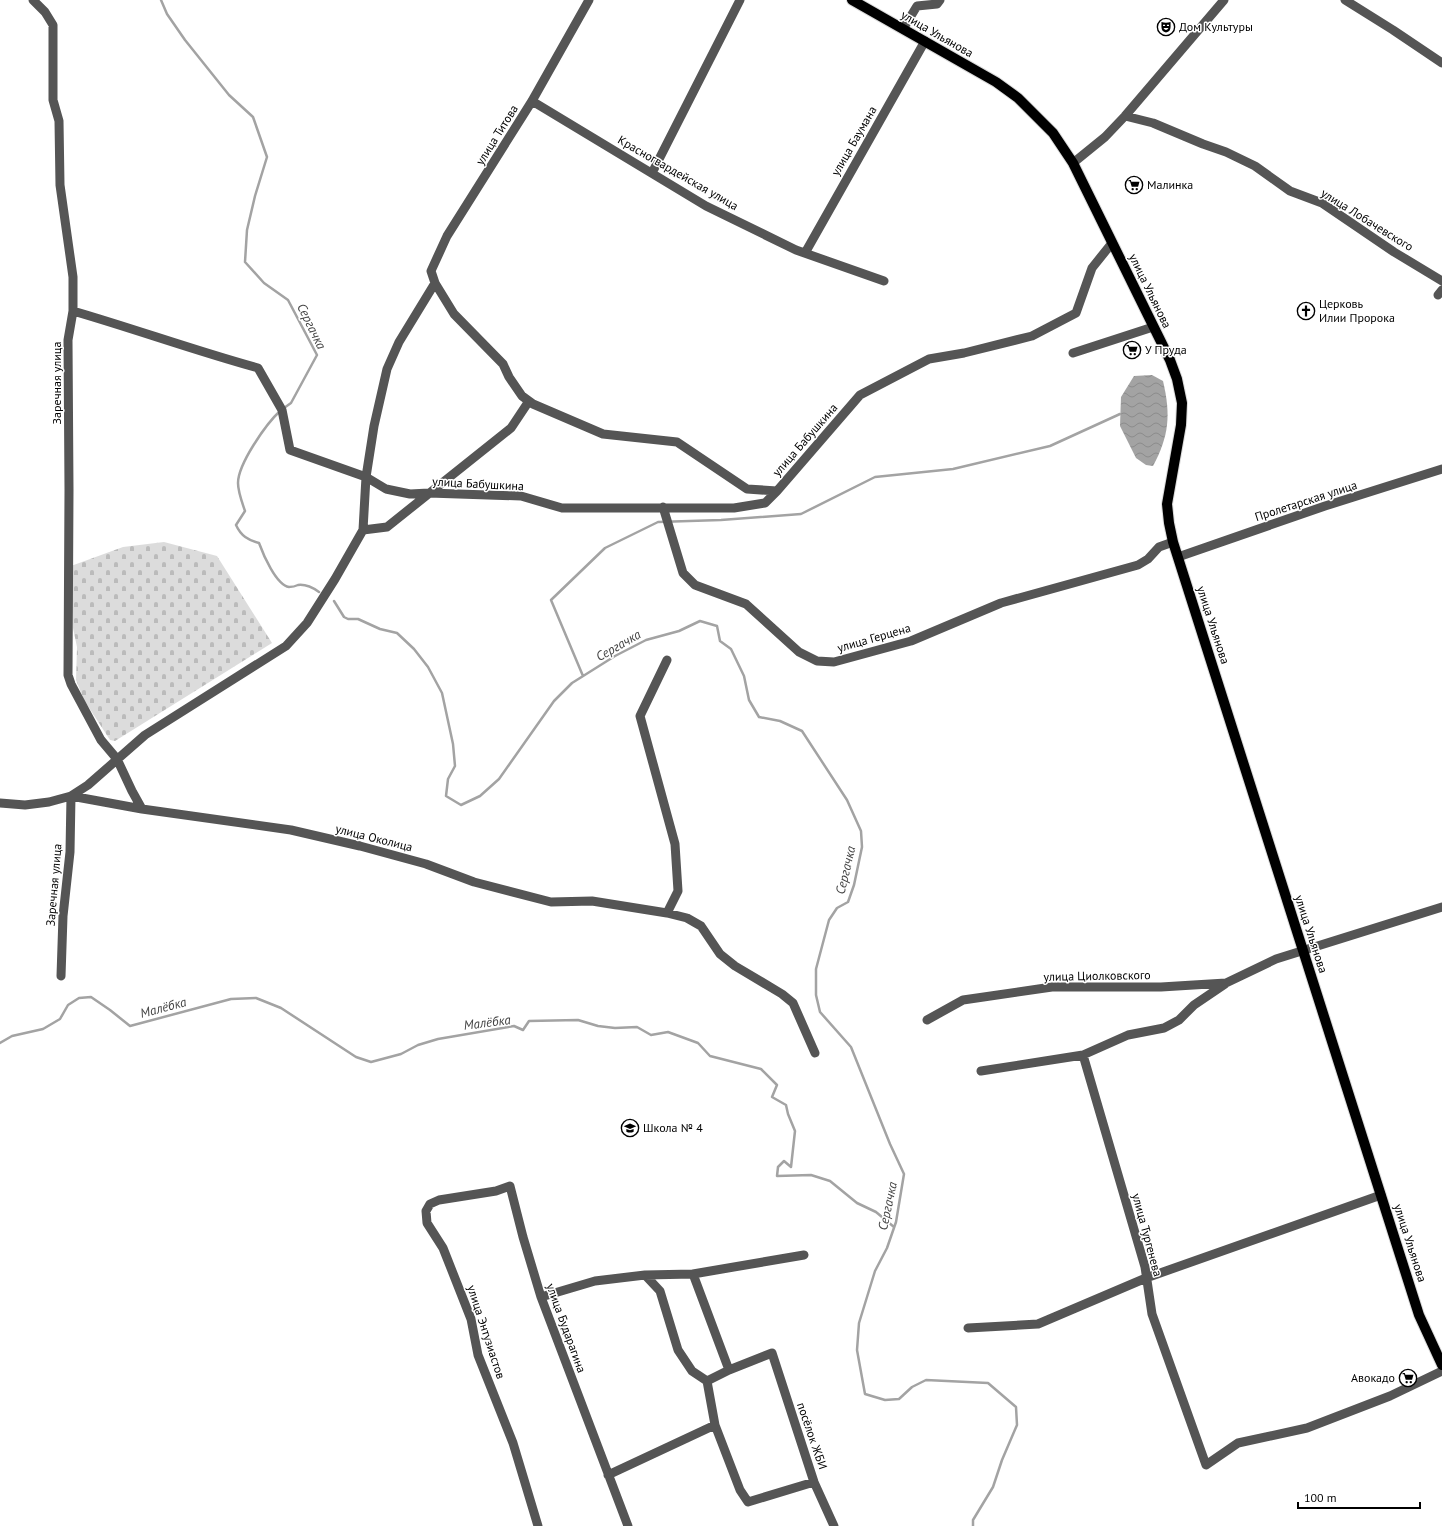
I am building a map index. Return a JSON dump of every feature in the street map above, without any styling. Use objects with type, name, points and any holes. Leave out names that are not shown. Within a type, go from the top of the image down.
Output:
[{"type":"main road","name":"улица Ульянова","points":[[852,0],[996,82],[1018,98],[1053,133],[1073,163],[1170,360],[1177,379],[1182,403],[1181,425],[1167,504],[1168,523],[1419,1315],[1442,1365]]},
{"type":"street","name":"Заречная улица","points":[[33,0],[45,12],[52,25],[53,100],[59,121],[60,185],[73,277],[72,311],[68,340],[68,674],[71,684],[101,740],[117,760],[142,809]]},
{"type":"street","name":"улица Титова","points":[[435,284],[431,271],[447,236],[532,101],[590,0]]},
{"type":"street","points":[[652,173],[740,0]]},
{"type":"street","points":[[903,29],[917,6],[937,4],[940,0]]},
{"type":"street","points":[[1073,163],[1126,116],[1224,0]]},
{"type":"street","points":[[1346,0],[1442,63]]},
{"type":"street","name":"улица Баумана","points":[[805,252],[925,41]]},
{"type":"street","name":"Красногвардейская улица","points":[[532,101],[706,206],[805,252],[884,281]]},
{"type":"street","name":"улица Лобачевского","points":[[1126,116],[1153,124],[1226,152],[1255,166],[1290,191],[1322,203],[1394,252],[1442,281]]},
{"type":"street","name":"улица Бабушкина","points":[[435,284],[454,314],[503,364],[509,377],[522,396],[533,404],[604,434],[677,442],[747,489],[777,491],[860,395],[929,359],[964,353],[1032,336],[1076,313],[1092,268],[1112,244]]},
{"type":"street","points":[[0,803],[25,805],[49,802],[71,796],[88,785],[145,735],[286,646],[307,623],[335,579],[363,530],[366,477],[374,426],[387,369],[399,342],[435,284]]},
{"type":"street","name":"улица Бабушкина","points":[[72,311],[131,328],[207,354],[258,368],[282,410],[290,450],[366,477],[386,489],[410,494],[429,493],[521,496],[562,508],[663,507]]},
{"type":"street","points":[[1073,353],[1153,327]]},
{"type":"street","points":[[363,530],[387,527],[511,428],[529,401]]},
{"type":"street","name":"Пролетарская улица","points":[[1178,557],[1324,506],[1442,469]]},
{"type":"street","points":[[663,507],[734,508],[765,503],[777,491]]},
{"type":"street","name":"улица Герцена","points":[[663,507],[683,573],[695,585],[746,604],[799,652],[817,661],[834,662],[911,641],[1001,603],[1138,565],[1148,559],[1159,547],[1174,542]]},
{"type":"street","points":[[667,660],[640,716],[675,844],[678,891],[667,913]]},
{"type":"street","name":"Заречная улица","points":[[61,976],[62,916],[70,852],[71,796]]},
{"type":"street","name":"улица Околица","points":[[71,796],[142,809],[291,830],[426,864],[474,882],[550,902],[592,902],[667,913],[687,918],[701,926],[720,954],[735,966],[782,994],[793,1003],[815,1053]]},
{"type":"street","name":"улица Циолковского","points":[[981,1071],[1083,1055],[1128,1035],[1164,1028],[1179,1020],[1194,1005],[1226,983],[1276,959],[1442,907]]},
{"type":"street","name":"улица Циолковского","points":[[927,1020],[963,1000],[1052,987],[1161,987],[1226,983]]},
{"type":"street","name":"улица Тургенева","points":[[1083,1055],[1145,1267],[1152,1314],[1206,1465],[1238,1443],[1307,1428],[1390,1396],[1442,1371]]},
{"type":"street","name":"улица Бударагина","points":[[510,1186],[541,1297],[628,1526]]},
{"type":"street","name":"улица Энтузиастов","points":[[510,1186],[496,1191],[439,1200],[430,1204],[426,1211],[427,1223],[443,1248],[471,1319],[478,1355],[514,1443],[538,1526]]},
{"type":"street","points":[[968,1328],[1038,1324],[1146,1278],[1381,1195]]},
{"type":"street","points":[[541,1297],[595,1281],[645,1275],[693,1274],[804,1254]]},
{"type":"street","points":[[693,1274],[729,1370],[707,1381]]},
{"type":"street","points":[[645,1275],[660,1292],[678,1350],[692,1371],[707,1381],[715,1425],[740,1490],[748,1502],[814,1482]]},
{"type":"street","name":"посёлок ЖБИ","points":[[729,1370],[772,1353],[814,1482],[834,1526]]},
{"type":"street","points":[[608,1475],[715,1425]]},
{"type":"green space","points":[[164,542],[217,556],[272,643],[115,741],[110,740],[84,700],[76,680],[77,647],[73,628],[71,566],[123,547]]},
{"type":"water","points":[[1152,375],[1163,381],[1166,393],[1168,415],[1165,435],[1153,466],[1146,465],[1136,458],[1120,426],[1121,397],[1134,376]]},
{"type":"waterway","name":"Сергачка","points":[[161,0],[167,14],[185,40],[229,95],[253,117],[267,157],[255,196],[247,230],[245,262],[264,283],[288,300],[317,355],[291,403],[284,408]]},
{"type":"waterway","name":"Сергачка","points":[[280,411],[261,434],[248,455],[239,475],[238,486],[245,511],[236,525],[245,537],[259,543],[279,581],[289,587],[306,585],[319,592]]},
{"type":"waterway","points":[[583,676],[551,600],[605,548],[658,522],[721,520],[801,514],[875,477],[953,469],[1050,446],[1120,414]]},
{"type":"waterway","name":"Сергачка","points":[[334,601],[344,617],[348,619],[358,619],[380,629],[397,633],[414,649],[428,667],[442,693],[453,744],[455,766],[448,779],[446,796],[461,805],[480,796],[499,779],[554,701],[572,683],[615,656],[646,640],[679,631],[700,621],[717,626],[720,641],[731,649],[744,676],[749,700],[759,717],[780,721],[802,731],[847,800],[861,831],[862,847],[854,885],[848,902],[837,908],[829,920],[816,969],[816,995],[820,1012],[851,1047],[890,1144],[904,1174],[896,1222],[887,1248],[875,1271],[859,1323],[857,1350],[865,1394],[885,1400],[899,1399],[912,1387],[926,1380],[988,1383],[1016,1407],[1017,1425],[1002,1460],[993,1487],[973,1520],[973,1526]]},
{"type":"waterway","name":"Малёбка","points":[[0,1043],[12,1036],[43,1029],[60,1019],[68,1005],[79,998],[91,997],[130,1026],[231,999],[256,998],[281,1008],[356,1057],[371,1062],[401,1054],[418,1045],[438,1039],[514,1026],[523,1030],[529,1021],[578,1020],[598,1026],[615,1028],[637,1027],[651,1035],[668,1032],[698,1043],[710,1056],[761,1069],[777,1085],[772,1097],[786,1105],[795,1131],[791,1167],[784,1161],[778,1167],[777,1176],[811,1175],[830,1181],[857,1203],[876,1212],[894,1227]]},
{"type":"place","name":"Дом Культуры","points":[[1166,27]]},
{"type":"place","name":"Малинка","points":[[1134,185]]},
{"type":"place","name":"Церковь Илии Пророка","points":[[1306,311]]},
{"type":"place","name":"У Пруда","points":[[1132,350]]},
{"type":"place","name":"Школа № 4","points":[[630,1128]]},
{"type":"place","name":"Авокадо","points":[[1408,1378]]}]
